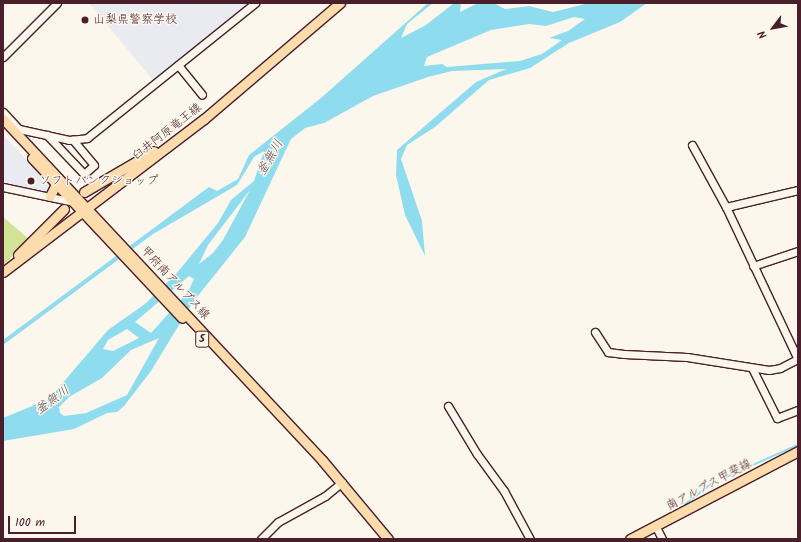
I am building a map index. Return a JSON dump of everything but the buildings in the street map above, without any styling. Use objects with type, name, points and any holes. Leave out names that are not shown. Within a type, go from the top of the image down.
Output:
[{"type":"main road","name":"臼井阿原竜王線","points":[[3,272],[88,212],[162,150],[204,119],[340,3]]},
{"type":"main road","name":"甲府南アルプス線","points":[[3,119],[318,460],[388,539]]},
{"type":"main road","name":"甲府南アルプス線","points":[[3,127],[72,202],[88,212]]},
{"type":"main road","points":[[84,192],[153,152],[162,150]]},
{"type":"main road","points":[[50,196],[56,184]]},
{"type":"main road","points":[[3,272],[64,209]]},
{"type":"main road","name":"南アルプス甲斐線","points":[[630,539],[656,527],[798,451]]},
{"type":"main road","name":"甲府南アルプス線","points":[[340,484],[381,539]]},
{"type":"street","points":[[3,57],[57,3]]},
{"type":"street","points":[[3,112],[20,129],[73,140],[94,134],[255,3]]},
{"type":"street","points":[[178,65],[202,95]]},
{"type":"street","points":[[47,135],[84,174],[94,164],[73,140]]},
{"type":"street","points":[[596,332],[608,352],[687,357],[752,368],[780,368],[798,359],[726,207],[692,145]]},
{"type":"street","points":[[3,186],[72,202]]},
{"type":"street","points":[[726,207],[798,190]]},
{"type":"street","points":[[753,266],[798,251]]},
{"type":"street","points":[[752,368],[777,418],[798,410]]},
{"type":"street","points":[[448,406],[477,454],[504,491],[530,539]]},
{"type":"street","points":[[261,539],[278,522],[340,484]]},
{"type":"street","points":[[656,527],[662,539]]},
{"type":"shaded area","points":[[89,3],[251,3],[153,80]]},
{"type":"shaded area","points":[[3,135],[51,185],[46,191],[3,183]]},
{"type":"green space","points":[[3,217],[29,239],[3,266]]},
{"type":"water","name":"釜無川","points":[[428,3],[433,3],[407,24],[401,38],[426,25],[454,3],[461,3],[460,12],[478,3],[494,3],[505,9],[529,6],[553,12],[589,3],[647,3],[620,22],[569,43],[530,68],[489,80],[435,127],[407,145],[401,159],[422,221],[425,256],[405,215],[396,175],[397,150],[476,82],[506,69],[452,71],[428,77],[373,96],[324,123],[305,128],[291,139],[245,237],[193,302],[151,371],[124,406],[117,412],[107,413],[74,429],[3,441],[3,418],[49,399],[108,330],[145,304],[176,274],[218,223],[231,200],[254,181],[264,151],[254,157],[237,185],[153,234],[3,345],[3,340],[209,187],[217,191],[238,179],[249,155],[321,98]],"holes":[[[574,17],[585,19],[568,31],[549,38],[562,40],[542,54],[520,61],[447,67],[442,64],[424,66],[427,57],[491,30],[529,24],[546,26]],[[250,190],[223,240],[213,253],[199,264],[208,245]],[[189,276],[194,279],[188,292],[151,333],[135,322]],[[127,329],[139,338],[113,351],[103,349],[108,340]],[[159,338],[127,395],[86,413],[64,416],[60,413],[59,407],[69,397],[102,378],[131,350]]]},
{"type":"waterway","points":[[726,477],[798,445]]},
{"type":"waterway","points":[[683,506],[711,484]]},
{"type":"place","name":"山梨県警察学校","points":[[85,20]]},
{"type":"place","name":"ソフトバンクショップ","points":[[31,181]]}]
